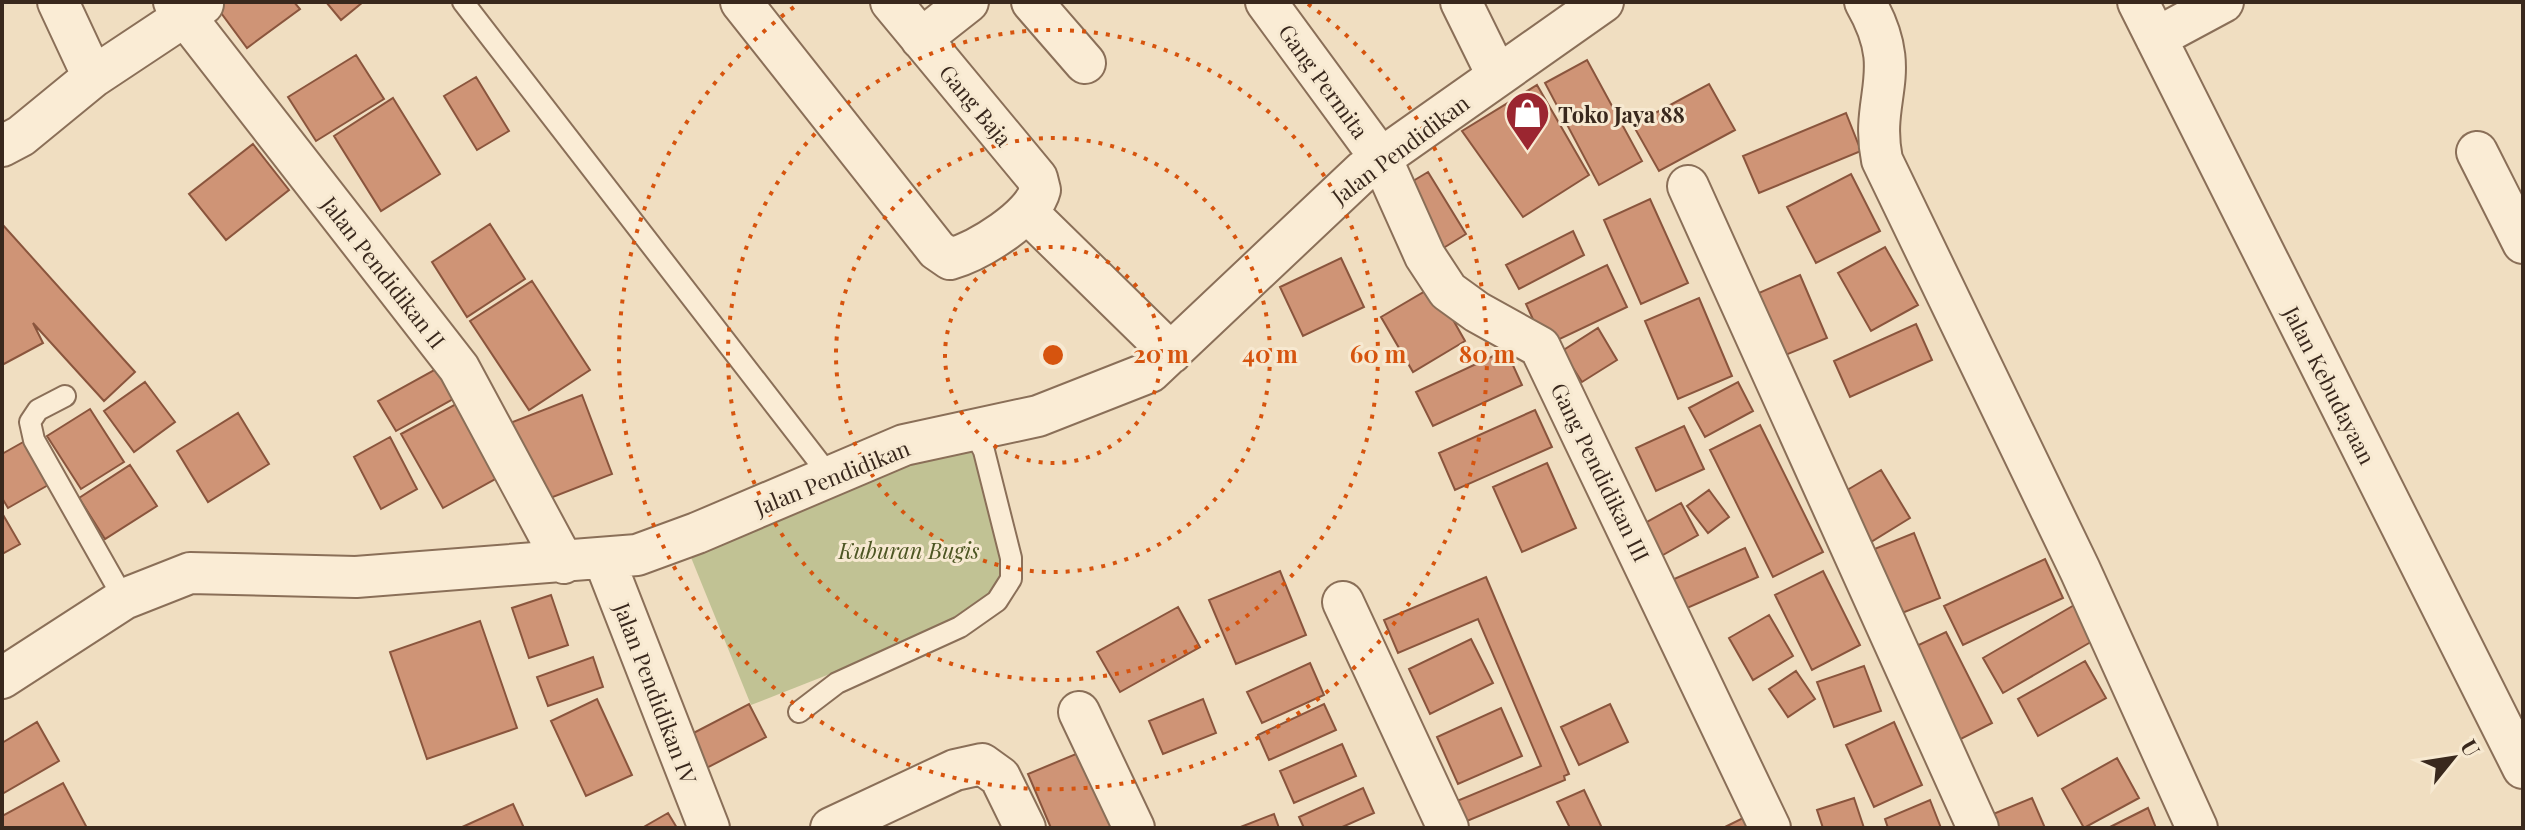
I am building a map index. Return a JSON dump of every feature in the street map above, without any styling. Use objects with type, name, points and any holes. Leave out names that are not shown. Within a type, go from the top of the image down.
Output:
[{"type":"street","points":[[58,2],[93,77]]},
{"type":"street","points":[[741,2],[937,250],[950,259],[967,254],[1028,213],[1171,353]]},
{"type":"street","name":"Gang Baja","points":[[891,2],[1037,178],[1040,190],[1037,201],[1028,213]]},
{"type":"street","points":[[921,39],[968,2]]},
{"type":"street","points":[[1032,2],[1085,63]]},
{"type":"street","name":"Gang Permita","points":[[1266,2],[1382,160]]},
{"type":"street","points":[[1461,2],[1497,75]]},
{"type":"street","name":"Jalan Pendidikan","points":[[2,678],[124,599],[190,573],[356,577],[637,555],[697,533],[904,445],[1038,416],[1109,390],[1150,372],[1363,171],[1603,2]]},
{"type":"street","points":[[1865,2],[1881,29],[1886,53],[1879,143],[1882,160],[2080,570],[2197,828]]},
{"type":"street","name":"Jalan Kebudayaan","points":[[2138,2],[2523,768]]},
{"type":"street","points":[[2156,38],[2223,2]]},
{"type":"street","points":[[2,146],[21,136],[93,77],[188,8]]},
{"type":"street","name":"Jalan Pendidikan II","points":[[188,8],[459,368],[564,563]]},
{"type":"street","points":[[2477,152],[2523,243]]},
{"type":"street","name":"Gang Pendidikan III","points":[[1382,160],[1425,256],[1448,291],[1477,312],[1540,347],[1770,828]]},
{"type":"street","points":[[1688,186],[1978,828]]},
{"type":"street","name":"Jalan Pendidikan IV","points":[[604,559],[709,828]]},
{"type":"street","points":[[1343,602],[1448,828]]},
{"type":"street","points":[[1079,712],[1134,828]]},
{"type":"street","points":[[831,828],[955,770],[982,764],[1000,777],[1025,828]]},
{"type":"lane","points":[[463,2],[829,475]]},
{"type":"lane","points":[[65,396],[38,410],[30,422],[34,440],[124,599]]},
{"type":"lane","points":[[799,712],[837,683],[960,627],[997,601],[1011,579],[1011,558],[984,451],[974,432]]},
{"type":"green space","name":"Kuburan Bugis","points":[[969,443],[1010,568],[977,616],[751,705],[690,555],[895,461]]},
{"type":"building","points":[[213,2],[294,2],[300,9],[247,48]]},
{"type":"building","points":[[326,2],[363,2],[341,20]]},
{"type":"building","points":[[356,55],[384,99],[316,141],[288,97]]},
{"type":"building","points":[[1587,60],[1642,161],[1599,185],[1545,83]]},
{"type":"building","points":[[476,77],[509,131],[477,150],[444,96]]},
{"type":"building","points":[[1709,84],[1735,130],[1659,171],[1633,125]]},
{"type":"building","name":"Toko Jaya 88","points":[[1537,85],[1589,175],[1523,217],[1462,131]]},
{"type":"building","points":[[393,98],[440,174],[381,211],[334,136]]},
{"type":"building","points":[[1846,113],[1861,151],[1759,193],[1743,156]]},
{"type":"building","points":[[253,144],[289,190],[226,240],[189,194]]},
{"type":"building","points":[[1428,172],[1466,234],[1437,252],[1398,190]]},
{"type":"building","points":[[1851,174],[1880,231],[1816,263],[1787,207]]},
{"type":"building","points":[[1650,199],[1688,283],[1641,304],[1604,220]]},
{"type":"building","points":[[2,224],[135,372],[104,401],[33,323],[43,343],[2,365]]},
{"type":"building","points":[[490,224],[525,279],[467,317],[432,262]]},
{"type":"building","points":[[1573,231],[1584,255],[1519,289],[1506,265]]},
{"type":"building","points":[[1885,247],[1918,305],[1871,331],[1838,273]]},
{"type":"building","points":[[1341,258],[1364,307],[1303,336],[1280,287]]},
{"type":"building","points":[[1607,265],[1627,307],[1545,346],[1526,304]]},
{"type":"building","points":[[1800,275],[1827,338],[1778,358],[1752,296]]},
{"type":"building","points":[[532,281],[590,370],[529,410],[470,321]]},
{"type":"building","points":[[1434,286],[1465,341],[1413,372],[1381,317]]},
{"type":"building","points":[[1699,298],[1732,376],[1678,399],[1645,321]]},
{"type":"building","points":[[1916,324],[1932,360],[1850,397],[1834,361]]},
{"type":"building","points":[[1598,328],[1617,360],[1582,382],[1562,351]]},
{"type":"building","points":[[1506,350],[1522,385],[1433,426],[1416,392]]},
{"type":"building","points":[[436,369],[453,399],[396,431],[378,401]]},
{"type":"building","points":[[145,382],[175,422],[134,452],[104,411]]},
{"type":"building","points":[[1738,382],[1753,411],[1705,437],[1689,408]]},
{"type":"building","points":[[582,395],[612,474],[540,502],[510,423]]},
{"type":"building","points":[[456,404],[497,478],[443,508],[401,434]]},
{"type":"building","points":[[90,409],[124,462],[81,489],[47,436]]},
{"type":"building","points":[[1535,410],[1552,447],[1455,490],[1439,453]]},
{"type":"building","points":[[238,413],[269,464],[208,502],[177,451]]},
{"type":"building","points":[[1760,425],[1823,552],[1773,577],[1710,450]]},
{"type":"building","points":[[1684,426],[1704,469],[1656,491],[1636,448]]},
{"type":"building","points":[[390,437],[417,489],[381,509],[354,457]]},
{"type":"building","points":[[25,441],[50,484],[8,508],[2,498],[2,454]]},
{"type":"building","points":[[1547,463],[1576,528],[1522,552],[1493,487]]},
{"type":"building","points":[[130,465],[157,506],[105,539],[79,498]]},
{"type":"building","points":[[1881,470],[1910,518],[1866,545],[1837,496]]},
{"type":"building","points":[[1709,490],[1729,517],[1708,533],[1687,506]]},
{"type":"building","points":[[1681,503],[1698,535],[1656,559],[1638,527]]},
{"type":"building","points":[[2,513],[20,544],[2,554]]},
{"type":"building","points":[[1914,533],[1940,598],[1897,615],[1872,550]]},
{"type":"building","points":[[1745,548],[1758,577],[1678,612],[1665,583]]},
{"type":"building","points":[[2045,559],[2063,598],[1963,645],[1944,606]]},
{"type":"building","points":[[1280,571],[1306,635],[1236,664],[1209,600]]},
{"type":"building","points":[[1823,571],[1860,645],[1812,670],[1775,595]]},
{"type":"building","points":[[1486,577],[1569,774],[1564,776],[1565,780],[1467,821],[1457,801],[1541,766],[1478,619],[1398,653],[1384,620]]},
{"type":"building","points":[[551,595],[568,645],[529,658],[512,608]]},
{"type":"building","points":[[2076,604],[2096,639],[2003,693],[1983,658]]},
{"type":"building","points":[[1178,607],[1200,647],[1120,692],[1097,652]]},
{"type":"building","points":[[1769,615],[1793,656],[1753,680],[1729,638]]},
{"type":"building","points":[[480,621],[517,728],[427,759],[390,652]]},
{"type":"building","points":[[1946,632],[1992,723],[1953,743],[1908,650]]},
{"type":"building","points":[[1471,639],[1493,683],[1430,714],[1409,669]]},
{"type":"building","points":[[593,657],[603,687],[548,706],[537,677]]},
{"type":"building","points":[[2085,661],[2106,698],[2038,736],[2018,699]]},
{"type":"building","points":[[1310,663],[1324,695],[1262,723],[1247,692]]},
{"type":"building","points":[[1864,666],[1881,711],[1834,727],[1817,682]]},
{"type":"building","points":[[1796,671],[1815,699],[1788,717],[1769,689]]},
{"type":"building","points":[[597,699],[632,775],[586,796],[551,721]]},
{"type":"building","points":[[1203,699],[1216,733],[1163,754],[1149,721]]},
{"type":"building","points":[[749,704],[766,737],[699,772],[682,739]]},
{"type":"building","points":[[1324,704],[1336,730],[1269,760],[1258,735]]},
{"type":"building","points":[[1610,704],[1628,742],[1579,765],[1561,727]]},
{"type":"building","points":[[1501,708],[1522,756],[1458,784],[1437,737]]},
{"type":"building","points":[[37,722],[59,761],[2,794],[2,743]]},
{"type":"building","points":[[1894,722],[1922,785],[1874,807],[1846,745]]},
{"type":"building","points":[[1342,744],[1356,776],[1294,803],[1280,771]]},
{"type":"building","points":[[1088,749],[1118,824],[1107,828],[1051,828],[1028,774]]},
{"type":"building","points":[[2117,758],[2139,798],[2084,828],[2062,789]]},
{"type":"building","points":[[63,783],[87,828],[2,828],[2,816]]},
{"type":"building","points":[[1363,788],[1374,813],[1340,828],[1304,828],[1299,817]]},
{"type":"building","points":[[1584,790],[1602,828],[1570,828],[1557,802]]},
{"type":"building","points":[[1854,798],[1864,828],[1823,828],[1817,810]]},
{"type":"building","points":[[2032,798],[2045,828],[1985,828],[1981,819]]},
{"type":"building","points":[[1930,800],[1941,828],[1888,828],[1885,819]]},
{"type":"building","points":[[513,804],[524,828],[460,828]]},
{"type":"building","points":[[2148,808],[2156,828],[2108,828]]},
{"type":"building","points":[[668,813],[677,828],[642,828]]},
{"type":"building","points":[[1274,814],[1279,828],[1238,828]]},
{"type":"building","points":[[1743,818],[1748,828],[1723,828]]},
{"type":"place","name":"Toko Jaya 88","points":[[1527,153]]}]
